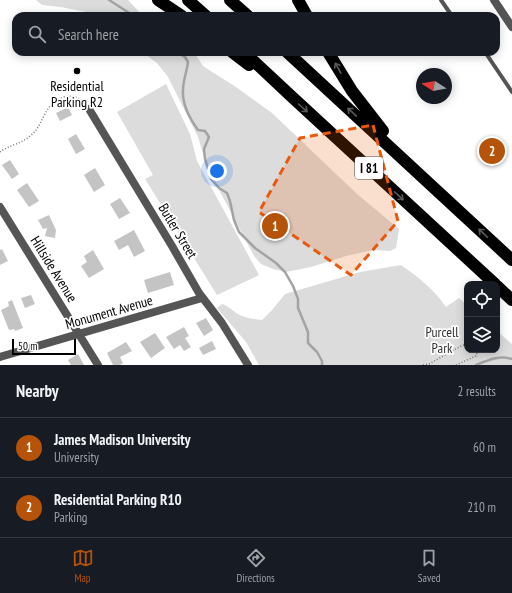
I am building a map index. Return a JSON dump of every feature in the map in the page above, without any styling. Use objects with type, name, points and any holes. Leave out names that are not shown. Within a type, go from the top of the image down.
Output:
[{"type":"highway","points":[[158,0],[176,12]]},
{"type":"highway","points":[[188,0],[202,12]]},
{"type":"highway","points":[[230,0],[244,12]]},
{"type":"highway","points":[[298,0],[305,12]]},
{"type":"highway","points":[[237,56],[291,96]]},
{"type":"highway","name":"I 81","points":[[248,56],[492,281]]},
{"type":"highway","name":"I 81","points":[[291,56],[512,260]]},
{"type":"highway","points":[[330,56],[343,78],[369,115],[422,176]]},
{"type":"highway","name":"I 81","points":[[500,289],[512,300]]},
{"type":"street","points":[[494,0],[512,27]]},
{"type":"street","name":"Butler Street","points":[[89,109],[202,298],[222,323],[248,365]]},
{"type":"street","name":"Hillside Avenue","points":[[0,207],[98,365]]},
{"type":"street","name":"Monument Avenue","points":[[0,357],[202,298]]},
{"type":"lane","points":[[441,0],[449,12]]},
{"type":"lane","points":[[488,56],[512,92]]},
{"type":"path","points":[[0,152],[30,137],[52,105],[61,99],[68,96],[76,97],[83,101],[89,109]]},
{"type":"path","points":[[423,365],[429,364],[464,345]]},
{"type":"path","points":[[456,365],[476,356],[477,353]]},
{"type":"highlighted area","points":[[373,125],[398,221],[351,275],[259,212],[300,138]]},
{"type":"green space","points":[[36,0],[128,0],[139,12],[86,12],[42,5]]},
{"type":"green space","points":[[147,56],[197,56],[203,66],[236,87],[272,113],[357,194],[399,229],[396,248],[390,251],[373,250],[346,256],[311,267],[286,272],[261,264],[254,256],[207,167],[198,137],[168,77],[157,63]]},
{"type":"green space","points":[[166,84],[190,134],[197,161],[259,275],[217,295],[145,179],[153,175],[117,112]]},
{"type":"green space","name":"Purcell Park","points":[[401,265],[431,289],[446,307],[459,298],[464,302],[464,353],[500,353],[500,334],[512,344],[512,365],[259,365],[246,342],[217,308],[222,304],[242,316],[262,320],[285,294],[360,272]]},
{"type":"building","points":[[68,107],[72,115],[60,121],[56,113]]},
{"type":"building","points":[[76,134],[85,149],[76,154],[68,139]]},
{"type":"building","points":[[10,160],[19,174],[12,179],[2,165]]},
{"type":"building","points":[[95,168],[105,185],[94,192],[84,175]]},
{"type":"building","points":[[27,183],[39,201],[29,207],[17,190]]},
{"type":"building","points":[[120,198],[130,213],[119,219],[110,204]]},
{"type":"building","points":[[49,215],[56,230],[55,238],[45,236],[47,228],[43,229],[38,220]]},
{"type":"building","points":[[134,230],[145,251],[134,257],[128,245],[119,250],[114,241]]},
{"type":"building","points":[[2,249],[8,261],[0,265],[0,250]]},
{"type":"building","points":[[93,250],[104,269],[89,278],[81,266],[87,262],[84,256]]},
{"type":"building","points":[[170,272],[174,285],[148,293],[144,280]]},
{"type":"building","points":[[31,295],[35,304],[25,308],[21,298]]},
{"type":"building","points":[[12,300],[23,328],[15,331],[14,329],[9,330],[1,310],[9,306],[8,302]]},
{"type":"building","points":[[206,318],[213,330],[204,336],[196,323]]},
{"type":"building","points":[[184,327],[189,336],[185,338],[191,347],[184,351],[180,345],[174,349],[166,337]]},
{"type":"building","points":[[155,333],[165,348],[151,358],[140,342]]},
{"type":"building","points":[[212,341],[216,349],[203,355],[199,348]]},
{"type":"building","points":[[126,342],[132,351],[120,357],[123,363],[120,365],[113,365],[107,353]]},
{"type":"building","points":[[78,354],[84,365],[71,365],[68,360]]},
{"type":"waterway","points":[[109,0],[128,12]]},
{"type":"waterway","points":[[183,56],[188,62],[183,90],[184,101],[187,111],[198,130],[205,131],[209,137],[204,149],[205,159],[211,179],[219,188],[227,193],[234,220],[239,232],[255,248],[276,263],[285,272],[298,299],[298,308],[308,332],[308,343],[317,352],[322,361],[322,365]]},
{"type":"waterway","points":[[476,365],[498,358],[512,359]]},
{"type":"place","name":"Residential Parking R2","points":[[77,71]]},
{"type":"place","name":"Residential Parking R10","points":[[492,151]]},
{"type":"place","name":"James Madison University","points":[[275,226]]}]
